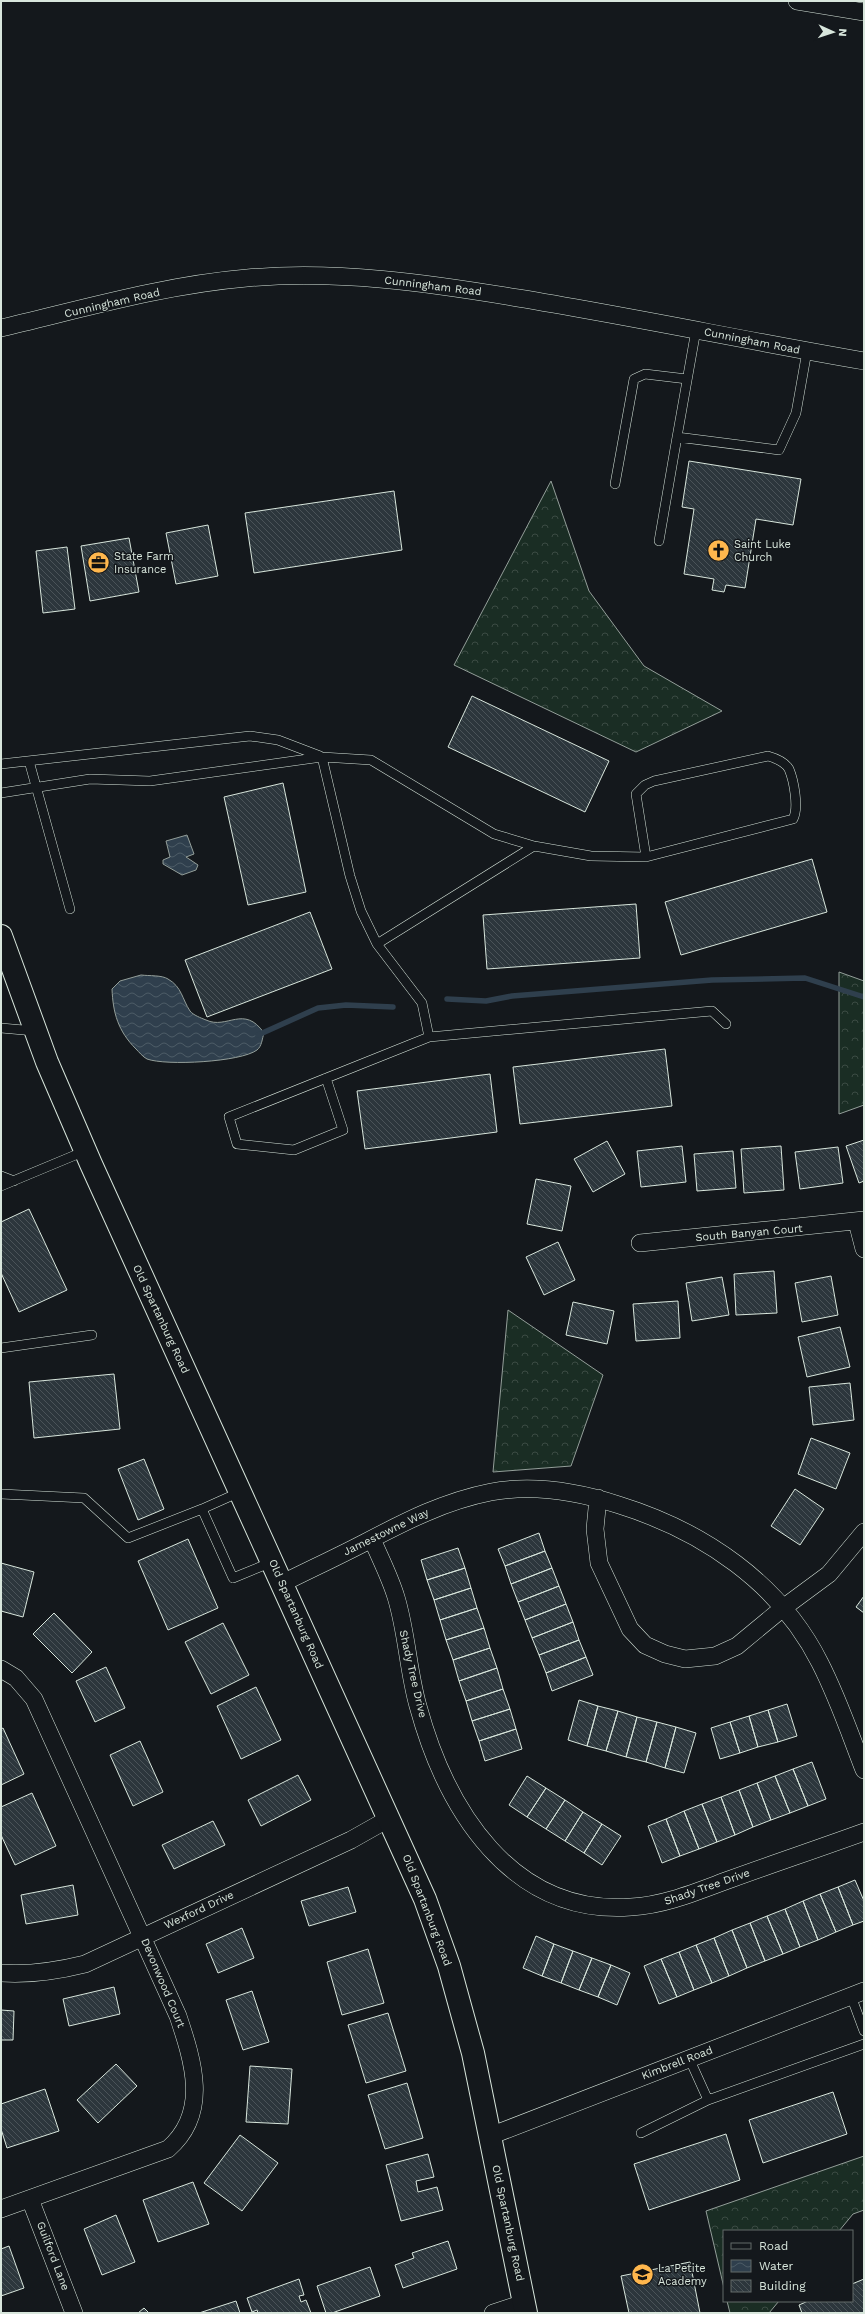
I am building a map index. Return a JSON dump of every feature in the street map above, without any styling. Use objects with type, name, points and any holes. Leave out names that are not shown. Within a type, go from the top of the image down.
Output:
[{"type":"main road","name":"Old Spartanburg Road","points":[[3,948],[35,1031],[85,1151],[390,1818],[425,1899],[449,1966],[473,2053],[525,2308]]},
{"type":"street","points":[[797,1],[864,12]]},
{"type":"street","name":"Cunningham Road","points":[[1,328],[170,289],[247,278],[324,276],[388,280],[455,288],[604,312],[864,361]]},
{"type":"street","points":[[861,1221],[864,1249]]},
{"type":"street","name":"South Banyan Court","points":[[640,1243],[861,1221]]},
{"type":"street","name":"Jamestowne Way","points":[[282,1584],[413,1517],[439,1507],[493,1492],[546,1490],[598,1498],[649,1514],[679,1527],[711,1545],[753,1576],[783,1608],[820,1662],[834,1693],[864,1770]]},
{"type":"street","points":[[598,1498],[595,1529],[599,1563],[630,1629],[645,1645],[665,1654],[685,1659],[715,1656],[737,1646],[783,1608],[829,1574],[864,1532]]},
{"type":"street","name":"Shady Tree Drive","points":[[372,1539],[396,1597],[418,1706],[439,1766],[464,1815],[483,1842],[507,1868],[532,1886],[568,1901],[599,1906],[630,1907],[666,1902],[864,1832]]},
{"type":"street","name":"Devonwood Court","points":[[1,1669],[16,1678],[34,1699],[178,2016],[188,2045],[195,2090],[194,2105],[189,2122],[177,2140],[159,2153],[1,2209]]},
{"type":"street","name":"Wexford Drive","points":[[1,1973],[34,1973],[85,1964],[351,1840],[390,1818]]},
{"type":"street","name":"Kimbrell Road","points":[[490,2136],[857,1993]]},
{"type":"street","name":"Guilford Lane","points":[[30,2199],[74,2313]]},
{"type":"street","points":[[493,2313],[525,2308]]},
{"type":"lane","points":[[659,541],[696,330]]},
{"type":"lane","points":[[677,437],[779,450],[796,413],[807,351]]},
{"type":"lane","points":[[615,484],[634,379],[645,374],[687,379]]},
{"type":"lane","points":[[1,764],[250,736],[278,740],[322,757]]},
{"type":"lane","points":[[1,793],[90,779],[150,781],[322,757],[371,760],[494,834],[534,846],[591,856],[646,857],[793,819],[797,808],[788,768],[778,759],[768,756],[654,781],[644,785],[636,794],[646,857]]},
{"type":"lane","points":[[322,757],[350,876],[362,911],[377,944],[422,1003],[430,1037]]},
{"type":"lane","points":[[29,761],[70,909]]},
{"type":"lane","points":[[377,944],[534,846]]},
{"type":"lane","points":[[326,1078],[343,1130],[294,1150],[238,1144],[228,1117],[326,1078],[430,1037],[712,1011],[726,1024]]},
{"type":"lane","points":[[1,1028],[35,1031]]},
{"type":"lane","points":[[1,1186],[85,1151]]},
{"type":"lane","points":[[1,1176],[14,1181]]},
{"type":"lane","points":[[1,1348],[92,1335]]},
{"type":"lane","points":[[1,1494],[84,1498],[128,1538],[202,1509],[240,1492]]},
{"type":"lane","points":[[202,1509],[233,1578],[273,1562]]},
{"type":"lane","points":[[857,1993],[864,2031]]},
{"type":"lane","points":[[641,2133],[708,2100],[864,2044]]},
{"type":"lane","points":[[689,2058],[708,2100]]},
{"type":"green space","points":[[551,481],[589,591],[644,666],[722,711],[636,752],[454,665]]},
{"type":"green space","points":[[839,972],[864,981],[864,1105],[839,1114]]},
{"type":"green space","points":[[508,1310],[603,1375],[571,1466],[493,1472]]},
{"type":"green space","points":[[864,2156],[864,2210],[853,2214],[840,2230],[723,2230],[723,2284],[706,2211]]},
{"type":"green space","points":[[727,2302],[778,2302],[769,2313],[730,2313]]},
{"type":"water","points":[[187,835],[194,854],[186,857],[198,865],[196,870],[182,875],[163,864],[163,860],[170,857],[166,841]]},
{"type":"water","points":[[141,975],[162,977],[173,982],[179,989],[190,1011],[202,1018],[214,1022],[235,1019],[249,1020],[257,1025],[264,1033],[260,1046],[257,1050],[248,1054],[203,1062],[170,1062],[147,1059],[130,1042],[121,1028],[115,1014],[112,989],[120,981]]},
{"type":"building","name":"Saint Luke Church","points":[[689,461],[801,479],[793,525],[756,519],[745,588],[726,585],[724,592],[712,590],[714,579],[684,574],[694,509],[682,507]]},
{"type":"building","points":[[394,491],[402,550],[254,573],[245,513]]},
{"type":"building","points":[[208,525],[218,576],[176,584],[166,533]]},
{"type":"building","points":[[129,538],[139,592],[90,601],[81,546]]},
{"type":"building","points":[[67,547],[75,609],[43,613],[36,551]]},
{"type":"building","points":[[472,696],[609,761],[585,812],[448,747]]},
{"type":"building","points":[[283,783],[306,892],[248,905],[224,797]]},
{"type":"building","points":[[812,859],[827,912],[681,955],[665,902]]},
{"type":"building","points":[[636,904],[640,958],[487,969],[483,915]]},
{"type":"building","points":[[310,912],[332,969],[207,1017],[185,960]]},
{"type":"building","points":[[665,1049],[672,1106],[520,1124],[513,1067]]},
{"type":"building","points":[[490,1074],[497,1132],[365,1149],[357,1091]]},
{"type":"building","points":[[864,1140],[864,1181],[859,1183],[846,1146]]},
{"type":"building","points":[[607,1141],[625,1174],[593,1192],[574,1159]]},
{"type":"building","points":[[682,1146],[686,1182],[641,1187],[637,1151]]},
{"type":"building","points":[[781,1146],[784,1190],[744,1193],[741,1149]]},
{"type":"building","points":[[838,1147],[843,1183],[800,1189],[795,1152]]},
{"type":"building","points":[[733,1151],[736,1188],[697,1191],[694,1154]]},
{"type":"building","points":[[536,1179],[571,1186],[562,1231],[527,1224]]},
{"type":"building","points":[[29,1209],[67,1290],[19,1312],[1,1273],[1,1222]]},
{"type":"building","points":[[558,1242],[575,1280],[544,1295],[526,1257]]},
{"type":"building","points":[[774,1271],[777,1313],[736,1315],[734,1274]]},
{"type":"building","points":[[831,1276],[838,1315],[802,1322],[795,1283]]},
{"type":"building","points":[[722,1277],[729,1315],[692,1321],[686,1283]]},
{"type":"building","points":[[678,1301],[680,1338],[636,1341],[633,1304]]},
{"type":"building","points":[[573,1302],[614,1311],[607,1344],[566,1335]]},
{"type":"building","points":[[840,1327],[850,1367],[807,1377],[798,1337]]},
{"type":"building","points":[[114,1374],[120,1429],[34,1438],[29,1382]]},
{"type":"building","points":[[850,1383],[854,1420],[813,1425],[809,1387]]},
{"type":"building","points":[[811,1438],[850,1453],[836,1489],[798,1474]]},
{"type":"building","points":[[144,1459],[164,1509],[138,1520],[118,1469]]},
{"type":"building","points":[[795,1489],[824,1509],[800,1545],[771,1526]]},
{"type":"building","points":[[539,1533],[545,1551],[505,1566],[498,1549]]},
{"type":"building","points":[[188,1539],[218,1608],[168,1630],[138,1561]]},
{"type":"building","points":[[458,1548],[465,1568],[427,1580],[421,1560]]},
{"type":"building","points":[[545,1551],[552,1568],[511,1584],[505,1566]]},
{"type":"building","points":[[1,1563],[34,1572],[23,1617],[1,1611]]},
{"type":"building","points":[[465,1568],[471,1588],[434,1600],[427,1580]]},
{"type":"building","points":[[552,1568],[559,1586],[518,1602],[511,1584]]},
{"type":"building","points":[[559,1586],[566,1604],[525,1620],[518,1602]]},
{"type":"building","points":[[471,1588],[477,1608],[440,1620],[434,1600]]},
{"type":"building","points":[[864,1596],[864,1613],[856,1607]]},
{"type":"building","points":[[566,1604],[573,1622],[532,1638],[525,1620]]},
{"type":"building","points":[[477,1608],[484,1628],[446,1640],[440,1620]]},
{"type":"building","points":[[54,1613],[92,1652],[72,1673],[33,1634]]},
{"type":"building","points":[[573,1622],[579,1640],[539,1655],[532,1638]]},
{"type":"building","points":[[223,1623],[249,1675],[211,1694],[185,1642]]},
{"type":"building","points":[[484,1628],[490,1648],[453,1660],[446,1640]]},
{"type":"building","points":[[579,1640],[586,1657],[546,1673],[539,1655]]},
{"type":"building","points":[[490,1648],[497,1668],[459,1681],[453,1660]]},
{"type":"building","points":[[586,1657],[593,1675],[552,1691],[546,1673]]},
{"type":"building","points":[[106,1667],[125,1708],[95,1722],[76,1681]]},
{"type":"building","points":[[497,1668],[503,1689],[466,1701],[459,1681]]},
{"type":"building","points":[[256,1687],[281,1740],[241,1759],[217,1706]]},
{"type":"building","points":[[503,1689],[510,1709],[472,1721],[466,1701]]},
{"type":"building","points":[[579,1700],[598,1706],[587,1746],[568,1740]]},
{"type":"building","points":[[787,1704],[797,1736],[778,1742],[768,1710]]},
{"type":"building","points":[[598,1706],[618,1711],[606,1751],[587,1746]]},
{"type":"building","points":[[510,1709],[516,1729],[479,1741],[472,1721]]},
{"type":"building","points":[[768,1710],[778,1742],[758,1747],[749,1716]]},
{"type":"building","points":[[618,1711],[637,1717],[626,1757],[606,1751]]},
{"type":"building","points":[[749,1716],[758,1747],[740,1753],[730,1722]]},
{"type":"building","points":[[637,1717],[657,1722],[646,1762],[626,1757]]},
{"type":"building","points":[[657,1722],[676,1727],[665,1768],[646,1762]]},
{"type":"building","points":[[730,1722],[740,1753],[720,1759],[711,1728]]},
{"type":"building","points":[[676,1727],[696,1733],[684,1773],[665,1768]]},
{"type":"building","points":[[3,1728],[24,1774],[1,1785],[1,1729]]},
{"type":"building","points":[[516,1729],[522,1749],[485,1761],[479,1741]]},
{"type":"building","points":[[140,1741],[163,1792],[133,1806],[110,1755]]},
{"type":"building","points":[[812,1762],[826,1799],[808,1806],[793,1769]]},
{"type":"building","points":[[793,1769],[808,1806],[790,1813],[775,1776]]},
{"type":"building","points":[[298,1775],[311,1800],[261,1826],[248,1800]]},
{"type":"building","points":[[527,1776],[546,1788],[527,1817],[509,1805]]},
{"type":"building","points":[[775,1776],[790,1813],[771,1820],[757,1783]]},
{"type":"building","points":[[757,1783],[771,1820],[753,1827],[739,1790]]},
{"type":"building","points":[[546,1788],[565,1800],[546,1829],[527,1817]]},
{"type":"building","points":[[739,1790],[753,1827],[735,1835],[721,1797]]},
{"type":"building","points":[[32,1793],[56,1846],[15,1865],[1,1835],[1,1807]]},
{"type":"building","points":[[721,1797],[735,1835],[717,1842],[702,1804]]},
{"type":"building","points":[[565,1800],[583,1812],[565,1841],[546,1829]]},
{"type":"building","points":[[702,1804],[717,1842],[699,1849],[684,1811]]},
{"type":"building","points":[[684,1811],[699,1849],[680,1856],[666,1819]]},
{"type":"building","points":[[583,1812],[602,1824],[584,1853],[565,1841]]},
{"type":"building","points":[[666,1819],[680,1856],[662,1863],[648,1826]]},
{"type":"building","points":[[213,1821],[225,1845],[174,1869],[162,1845]]},
{"type":"building","points":[[602,1824],[621,1836],[602,1865],[584,1853]]},
{"type":"building","points":[[855,1880],[864,1901],[864,1921],[853,1925],[838,1887]]},
{"type":"building","points":[[73,1885],[78,1915],[26,1924],[21,1895]]},
{"type":"building","points":[[348,1887],[356,1912],[309,1926],[301,1901]]},
{"type":"building","points":[[838,1887],[853,1925],[836,1932],[820,1894]]},
{"type":"building","points":[[820,1894],[836,1932],[818,1940],[803,1901]]},
{"type":"building","points":[[803,1901],[818,1940],[800,1947],[785,1909]]},
{"type":"building","points":[[785,1909],[800,1947],[783,1954],[767,1916]]},
{"type":"building","points":[[767,1916],[783,1954],[765,1961],[750,1923]]},
{"type":"building","points":[[750,1923],[765,1961],[747,1968],[732,1930]]},
{"type":"building","points":[[242,1928],[254,1958],[218,1973],[206,1944]]},
{"type":"building","points":[[732,1930],[747,1968],[729,1976],[714,1938]]},
{"type":"building","points":[[536,1936],[554,1944],[542,1976],[523,1968]]},
{"type":"building","points":[[714,1938],[729,1976],[712,1983],[696,1945]]},
{"type":"building","points":[[554,1944],[573,1951],[561,1983],[542,1976]]},
{"type":"building","points":[[696,1945],[712,1983],[694,1990],[679,1952]]},
{"type":"building","points":[[368,1949],[384,2003],[342,2015],[327,1962]]},
{"type":"building","points":[[573,1951],[592,1958],[579,1990],[561,1983]]},
{"type":"building","points":[[679,1952],[694,1990],[677,1997],[661,1959]]},
{"type":"building","points":[[592,1958],[611,1965],[598,1997],[579,1990]]},
{"type":"building","points":[[661,1959],[677,1997],[659,2004],[644,1966]]},
{"type":"building","points":[[611,1965],[630,1973],[617,2005],[598,1997]]},
{"type":"building","points":[[114,1987],[120,2014],[69,2026],[63,1999]]},
{"type":"building","points":[[252,1991],[269,2042],[243,2050],[226,2000]]},
{"type":"building","points":[[1,2010],[14,2011],[13,2040],[1,2040]]},
{"type":"building","points":[[388,2013],[406,2071],[366,2083],[348,2025]]},
{"type":"building","points":[[116,2064],[137,2086],[98,2123],[77,2100]]},
{"type":"building","points":[[250,2066],[292,2069],[288,2124],[246,2122]]},
{"type":"building","points":[[407,2083],[423,2138],[385,2149],[368,2095]]},
{"type":"building","points":[[45,2089],[59,2131],[7,2148],[1,2129],[1,2104]]},
{"type":"building","points":[[833,2092],[847,2134],[763,2163],[749,2120]]},
{"type":"building","points":[[726,2134],[740,2180],[649,2210],[634,2164]]},
{"type":"building","points":[[240,2135],[278,2163],[242,2211],[204,2183]]},
{"type":"building","points":[[428,2154],[434,2177],[416,2181],[418,2192],[437,2187],[443,2210],[401,2221],[386,2165]]},
{"type":"building","points":[[193,2182],[209,2224],[158,2242],[143,2200]]},
{"type":"building","points":[[116,2215],[135,2262],[102,2275],[84,2229]]},
{"type":"building","points":[[448,2241],[457,2269],[403,2288],[395,2265],[414,2258],[412,2253]]},
{"type":"building","points":[[9,2246],[24,2288],[1,2296],[1,2249]]},
{"type":"building","points":[[690,2262],[700,2313],[629,2313],[621,2276]]},
{"type":"building","points":[[370,2267],[380,2296],[332,2313],[326,2313],[317,2286]]},
{"type":"building","points":[[299,2279],[304,2295],[299,2296],[301,2302],[306,2300],[311,2313],[258,2313],[257,2310],[252,2312],[247,2298]]},
{"type":"building","points":[[864,2279],[864,2313],[802,2313],[799,2305],[806,2302],[853,2302],[853,2284]]},
{"type":"building","points":[[236,2301],[240,2313],[199,2313]]},
{"type":"building","points":[[144,2308],[149,2313],[138,2313]]},
{"type":"waterway","points":[[447,999],[486,1001],[512,996],[712,980],[805,978],[864,997]]},
{"type":"waterway","points":[[258,1035],[318,1008],[346,1005],[393,1007]]},
{"type":"place","name":"Saint Luke Church","points":[[719,550]]},
{"type":"place","name":"State Farm Insurance","points":[[99,562]]},
{"type":"place","name":"La Petite Academy","points":[[642,2274]]}]
